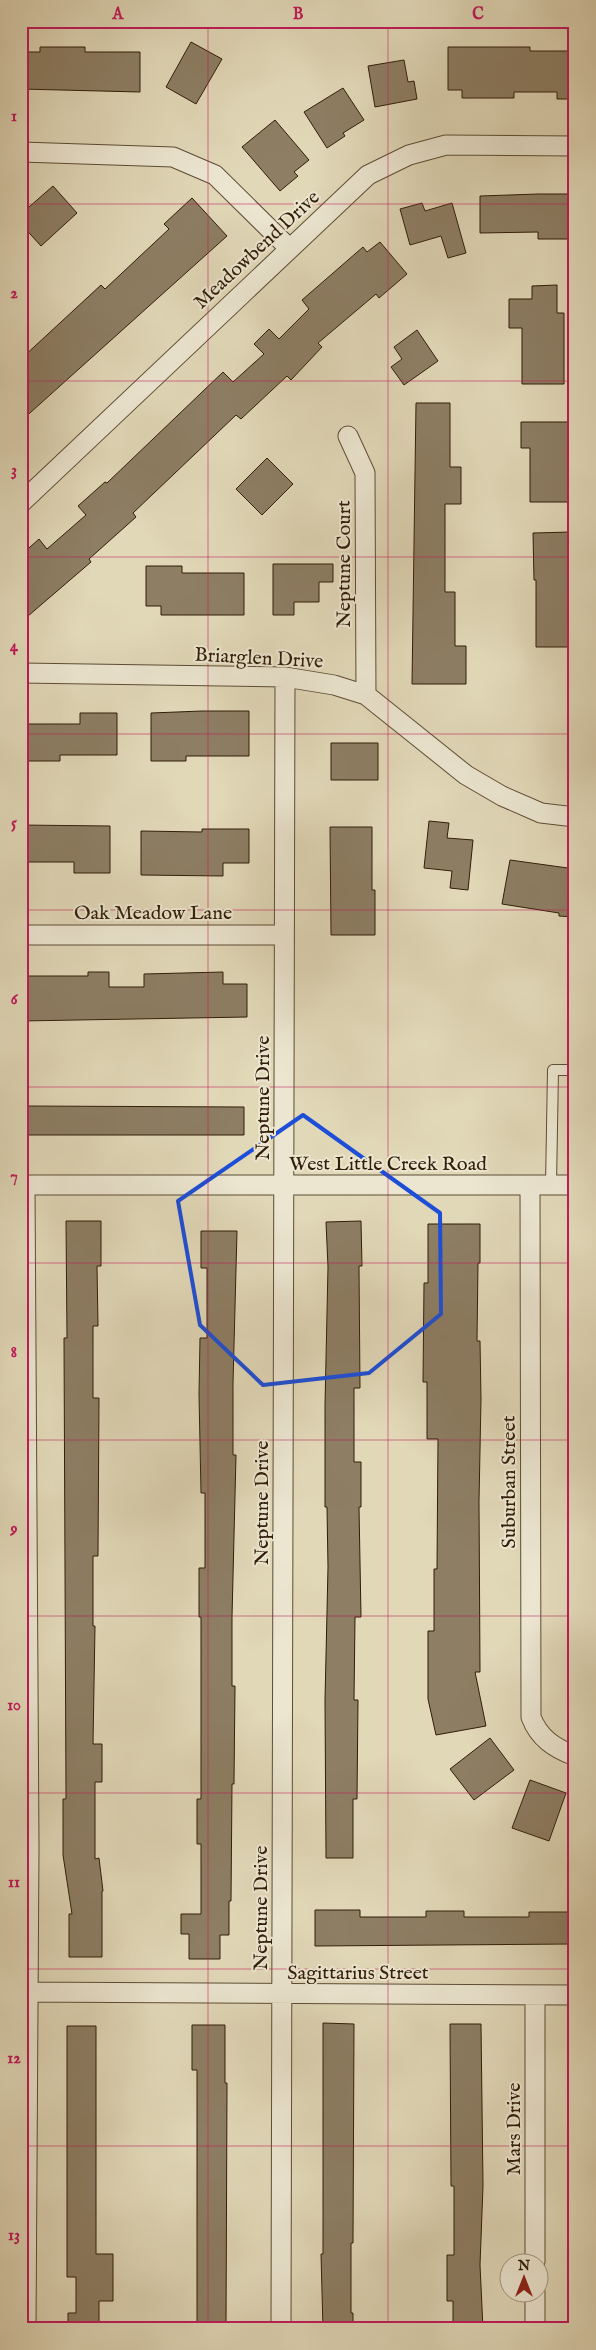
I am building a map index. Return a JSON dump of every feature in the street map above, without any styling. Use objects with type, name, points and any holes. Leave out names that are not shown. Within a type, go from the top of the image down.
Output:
[{"type":"street","name":"Meadowbend Drive","points":[[21,503],[288,248],[368,175],[409,155],[446,145],[575,146]]},
{"type":"street","points":[[21,152],[173,157],[214,175],[288,248]]},
{"type":"street","name":"Neptune Court","points":[[348,436],[365,473],[366,695]]},
{"type":"street","name":"Briarglen Drive","points":[[21,673],[285,677],[334,684],[366,695],[466,775],[502,796],[541,813],[575,817]]},
{"type":"street","name":"Neptune Drive","points":[[281,2329],[285,677]]},
{"type":"street","name":"Oak Meadow Lane","points":[[21,935],[284,935]]},
{"type":"street","points":[[23,1185],[29,1837],[24,1992],[26,2329]]},
{"type":"street","name":"West Little Creek Road","points":[[23,1185],[575,1185]]},
{"type":"street","name":"Suburban Street","points":[[530,1185],[531,1717],[536,1731],[560,1750],[575,1756]]},
{"type":"street","name":"Sagittarius Street","points":[[24,1992],[575,1995]]},
{"type":"street","name":"Mars Drive","points":[[535,1995],[535,2252]]},
{"type":"street","points":[[535,2302],[535,2329]]},
{"type":"lane","points":[[551,1185],[553,1070],[575,1070]]},
{"type":"highlighted area","points":[[303,1115],[440,1213],[441,1314],[369,1373],[263,1385],[200,1325],[178,1201]]},
{"type":"building","points":[[191,42],[222,59],[196,104],[166,87]]},
{"type":"building","points":[[40,47],[85,47],[85,52],[140,52],[140,92],[21,89],[21,52],[40,52]]},
{"type":"building","points":[[448,47],[530,47],[530,51],[575,51],[575,99],[557,99],[557,92],[514,92],[514,98],[462,98],[462,90],[448,90]]},
{"type":"building","points":[[404,60],[408,82],[414,81],[417,99],[375,107],[368,66]]},
{"type":"building","points":[[343,88],[364,120],[343,133],[345,136],[327,148],[304,112]]},
{"type":"building","points":[[275,120],[309,160],[294,172],[298,176],[280,191],[242,147]]},
{"type":"building","points":[[53,186],[77,213],[41,246],[21,224],[21,214]]},
{"type":"building","points":[[575,194],[575,239],[538,239],[538,232],[480,233],[480,196]]},
{"type":"building","points":[[192,198],[227,236],[21,421],[21,359],[101,285],[105,289],[169,229],[164,224]]},
{"type":"building","points":[[422,203],[425,211],[452,203],[466,253],[448,258],[441,236],[410,245],[400,209]]},
{"type":"building","points":[[380,242],[407,274],[379,298],[376,294],[318,343],[322,347],[291,380],[287,376],[241,419],[236,415],[133,513],[136,517],[89,559],[91,562],[21,622],[21,555],[39,539],[47,549],[86,515],[78,506],[105,482],[107,483],[223,372],[233,382],[264,354],[254,344],[269,329],[279,339],[309,309],[302,300],[363,247],[367,252]]},
{"type":"building","points":[[557,285],[557,313],[564,313],[564,384],[522,384],[522,328],[509,328],[509,299],[532,299],[532,286]]},
{"type":"building","points":[[417,330],[438,361],[404,385],[391,367],[402,359],[394,347]]},
{"type":"building","points":[[416,403],[450,403],[450,467],[461,467],[461,504],[445,504],[445,592],[455,592],[455,646],[466,646],[466,684],[412,684]]},
{"type":"building","points":[[521,422],[571,422],[570,502],[530,502],[530,448],[521,448]]},
{"type":"building","points":[[267,458],[293,484],[262,515],[236,489]]},
{"type":"building","points":[[571,532],[572,579],[569,579],[569,647],[536,647],[536,580],[534,580],[533,533]]},
{"type":"building","points":[[273,564],[333,564],[333,582],[319,582],[319,602],[294,602],[294,615],[273,615]]},
{"type":"building","points":[[146,566],[182,566],[182,573],[244,573],[244,615],[161,615],[161,606],[146,606]]},
{"type":"building","points":[[249,711],[249,756],[186,756],[186,761],[151,761],[151,713]]},
{"type":"building","points":[[80,713],[117,713],[117,755],[60,755],[60,761],[21,761],[21,724],[80,724]]},
{"type":"building","points":[[331,743],[378,743],[378,780],[331,780]]},
{"type":"building","points":[[429,821],[449,823],[447,838],[473,840],[468,890],[450,888],[452,871],[424,868]]},
{"type":"building","points":[[21,825],[110,826],[110,873],[74,873],[74,862],[21,862]]},
{"type":"building","points":[[330,827],[372,827],[372,890],[375,890],[375,935],[331,935]]},
{"type":"building","points":[[202,829],[249,829],[249,863],[223,863],[223,876],[141,875],[141,831],[202,832]]},
{"type":"building","points":[[510,860],[575,869],[575,917],[559,916],[559,913],[502,904]]},
{"type":"building","points":[[88,972],[109,972],[109,987],[144,987],[144,974],[223,972],[223,984],[247,984],[247,1017],[21,1021],[21,976],[88,976]]},
{"type":"building","points":[[26,1106],[244,1107],[244,1135],[26,1135]]},
{"type":"building","points":[[66,1221],[101,1221],[101,1266],[97,1266],[98,1326],[93,1326],[93,1398],[99,1398],[98,1556],[93,1556],[93,1626],[95,1626],[93,1744],[102,1744],[102,1782],[95,1782],[95,1859],[99,1858],[103,1891],[102,1957],[69,1957],[69,1914],[72,1914],[63,1855],[63,1799],[66,1799],[64,1338],[67,1338]]},
{"type":"building","points":[[361,1221],[362,1266],[359,1266],[360,1388],[354,1388],[354,1462],[361,1462],[361,1507],[359,1507],[361,1617],[355,1617],[354,1700],[358,1700],[357,1799],[353,1799],[353,1858],[326,1858],[325,1700],[328,1567],[327,1507],[325,1507],[325,1405],[328,1267],[326,1222]]},
{"type":"building","points":[[428,1224],[480,1224],[477,1341],[480,1341],[481,1399],[479,1501],[480,1672],[475,1672],[486,1726],[436,1735],[428,1699],[428,1631],[434,1631],[434,1569],[437,1569],[438,1439],[427,1439],[427,1382],[423,1382],[424,1283],[428,1283]]},
{"type":"building","points":[[201,1231],[237,1231],[233,1383],[233,1455],[236,1455],[232,1617],[232,1686],[235,1686],[234,1784],[232,1784],[229,1935],[220,1935],[220,1959],[189,1959],[189,1934],[181,1934],[181,1914],[201,1914],[201,1844],[197,1844],[197,1799],[201,1799],[201,1617],[199,1617],[199,1568],[205,1568],[205,1493],[201,1493],[199,1394],[200,1338],[207,1338],[207,1268],[201,1268]]},
{"type":"building","points":[[490,1738],[514,1770],[474,1800],[450,1769]]},
{"type":"building","points":[[530,1780],[566,1793],[549,1841],[512,1828]]},
{"type":"building","points":[[315,1910],[360,1910],[360,1917],[426,1917],[426,1911],[464,1911],[464,1917],[529,1917],[529,1912],[571,1912],[571,1944],[315,1946]]},
{"type":"building","points":[[323,2023],[354,2024],[353,2243],[351,2243],[351,2313],[353,2313],[353,2329],[323,2329],[321,2254],[323,2254]]},
{"type":"building","points":[[450,2024],[481,2024],[483,2186],[480,2265],[483,2329],[453,2329],[453,2301],[447,2301],[447,2255],[454,2255],[454,2186],[451,2186]]},
{"type":"building","points":[[192,2025],[225,2025],[225,2083],[227,2083],[226,2329],[197,2329],[197,2070],[192,2070]]},
{"type":"building","points":[[67,2026],[96,2026],[96,2254],[113,2254],[113,2301],[99,2301],[99,2329],[68,2329],[68,2313],[76,2313],[76,2277],[67,2277]]}]
